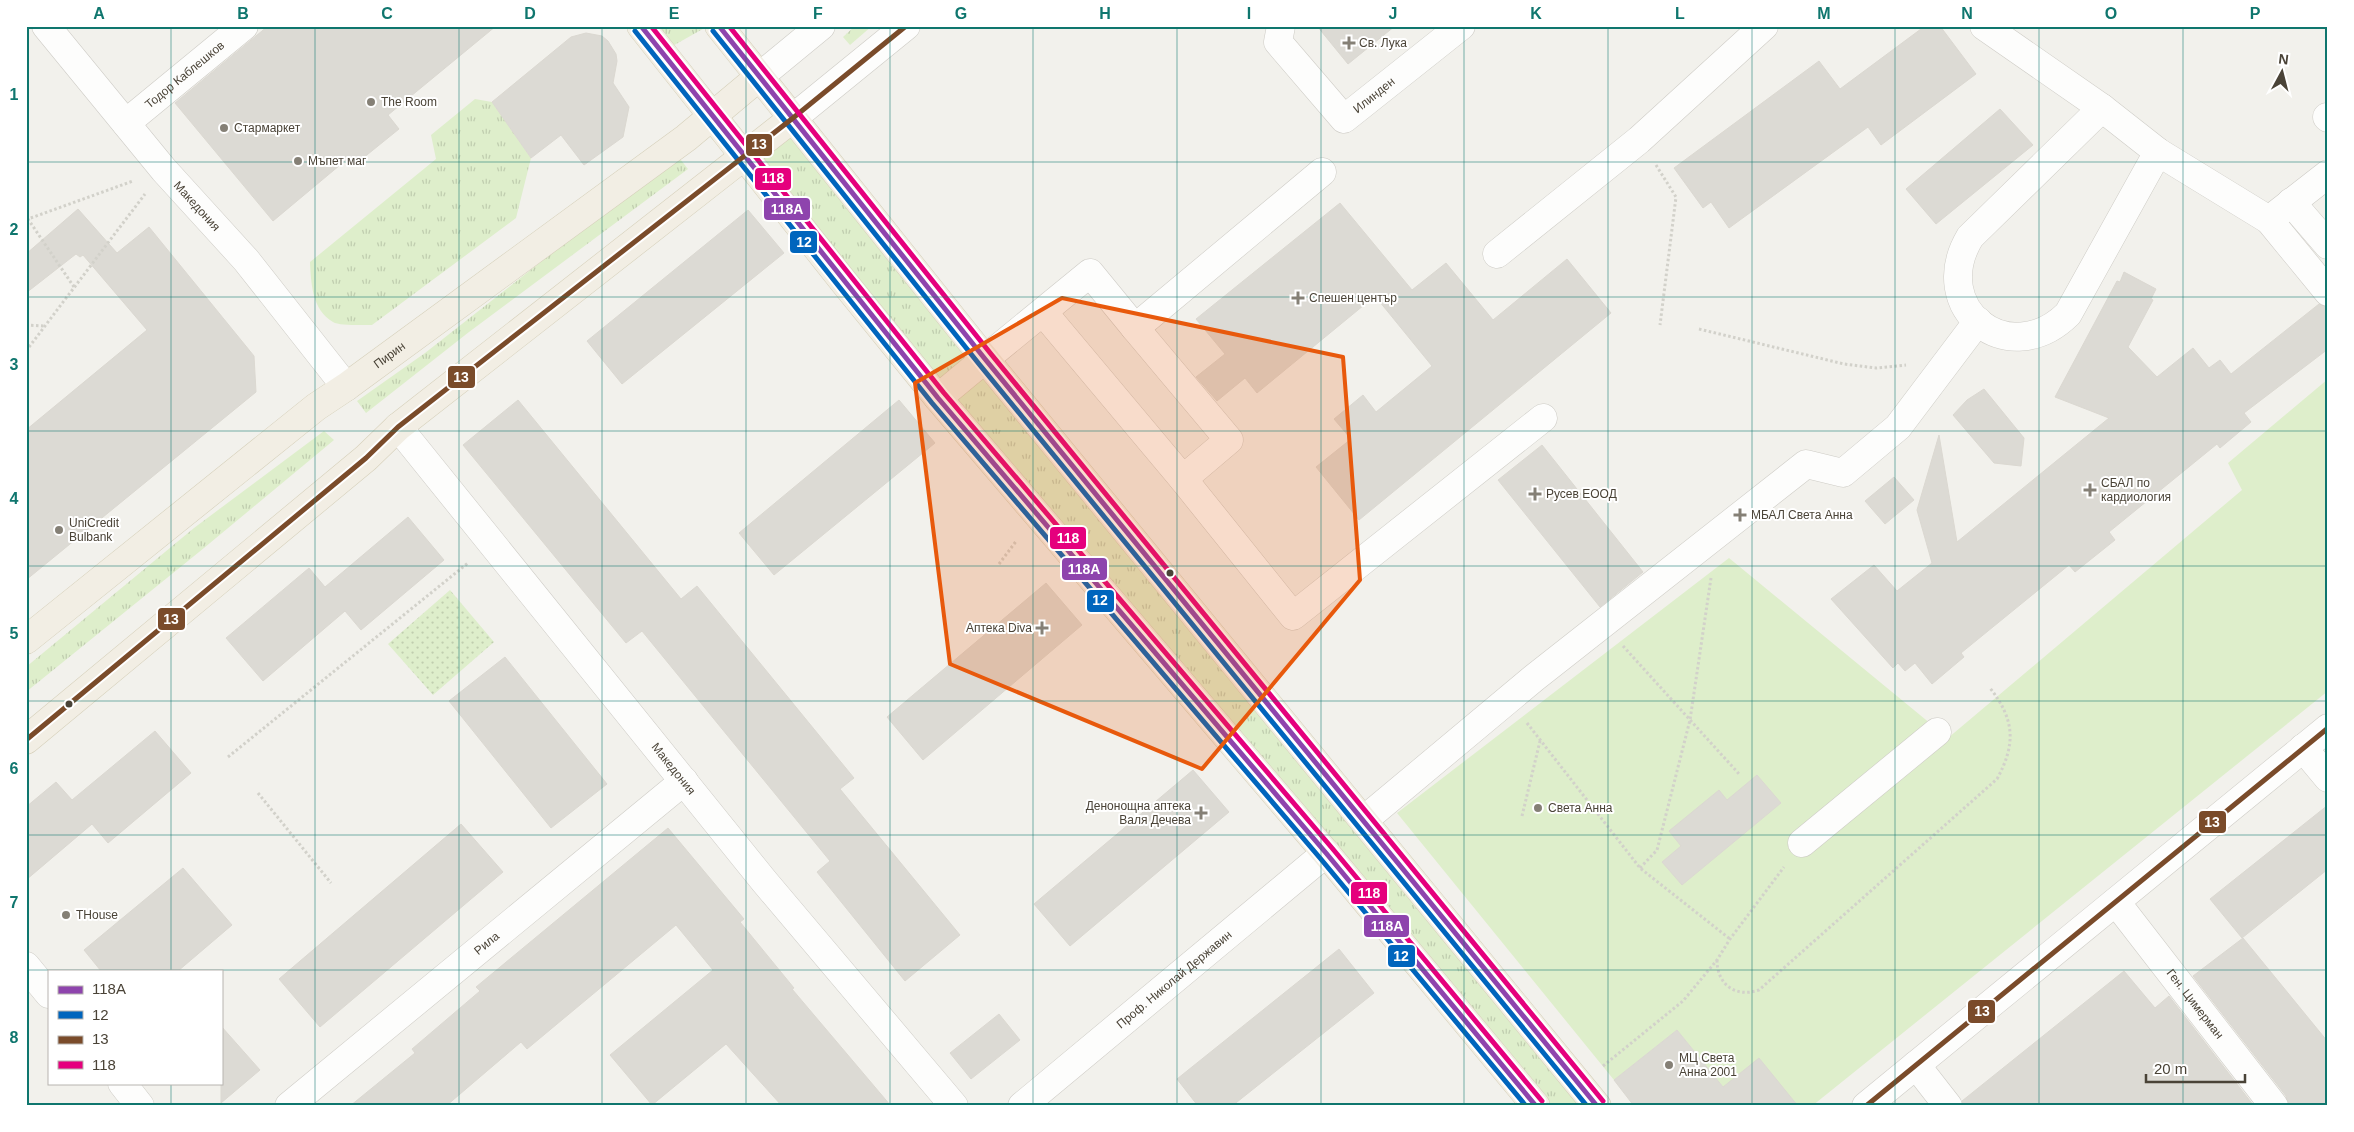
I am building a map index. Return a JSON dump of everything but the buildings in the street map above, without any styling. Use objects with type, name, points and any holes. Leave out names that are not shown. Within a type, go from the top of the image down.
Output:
[{"type":"main road","points":[[641,26],[938,398],[1326,854],[1536,1106]]},
{"type":"main road","points":[[719,26],[985,359],[1589,1096]]},
{"type":"main road","name":"Пирин","points":[[26,640],[316,406],[346,387],[712,116],[760,76]]},
{"type":"main road","points":[[26,740],[366,458],[398,427],[793,118]]},
{"type":"main road","points":[[938,398],[985,359]]},
{"type":"street","name":"Македония","points":[[46,26],[164,170],[246,260],[346,387]]},
{"type":"street","name":"Тодор Каблешков","points":[[126,123],[244,26]]},
{"type":"street","points":[[760,76],[821,26]]},
{"type":"street","points":[[793,118],[906,26]]},
{"type":"street","name":"Илинден","points":[[1280,34],[1344,119],[1461,26]]},
{"type":"street","points":[[1497,254],[1639,140],[1764,26]]},
{"type":"street","points":[[1984,26],[2102,108],[2158,152],[2268,220],[2328,292]]},
{"type":"street","points":[[2102,108],[1970,237],[1961,252],[1957,270],[1962,300],[1970,314],[1986,328],[2005,336],[2026,337],[2042,333],[2056,325],[2068,314],[2158,152]]},
{"type":"street","points":[[1136,328],[1322,172]]},
{"type":"street","points":[[2268,220],[2328,174]]},
{"type":"street","points":[[2292,202],[2328,246]]},
{"type":"street","points":[[985,359],[1090,273],[1229,440],[1183,479]]},
{"type":"street","points":[[1043,312],[1183,479],[1293,616],[1543,418]]},
{"type":"street","points":[[1364,820],[1508,699],[1806,464],[1843,473],[1898,427],[1978,321]]},
{"type":"street","name":"Македония","points":[[398,427],[764,881],[954,1106]]},
{"type":"street","points":[[1866,1106],[2328,728]]},
{"type":"street","points":[[1802,843],[1937,732]]},
{"type":"street","points":[[2303,748],[2328,778]]},
{"type":"street","name":"Рила","points":[[289,1106],[684,781]]},
{"type":"street","name":"Проф. Николай Державин","points":[[1022,1106],[1326,854]]},
{"type":"street","name":"Ген. Цимерман","points":[[2116,902],[2274,1106]]},
{"type":"street","points":[[1916,1066],[1948,1106]]},
{"type":"street","points":[[123,1084],[140,1106]]},
{"type":"path","points":[[1639,140],[1676,197],[1660,325]]},
{"type":"path","points":[[74,287],[27,220],[164,170]]},
{"type":"path","points":[[26,351],[164,170]]},
{"type":"path","points":[[26,325],[45,326]]},
{"type":"path","points":[[1699,329],[1844,364],[1876,368],[1914,364]]},
{"type":"path","points":[[1640,868],[1657,850],[1690,720],[1718,534]]},
{"type":"path","points":[[228,757],[492,543]]},
{"type":"path","points":[[1602,624],[1740,775]]},
{"type":"path","points":[[1718,960],[1717,969],[1726,985],[1743,993],[1759,990],[1997,779],[2007,761],[2011,742],[2009,722],[2002,704],[1990,688]]},
{"type":"path","points":[[1508,699],[1640,868],[1730,938]]},
{"type":"path","points":[[1522,816],[1540,741]]},
{"type":"path","points":[[258,793],[332,883]]},
{"type":"path","points":[[1589,1096],[1683,1001],[1718,960],[1730,938],[1802,843]]},
{"type":"highlighted area","points":[[1062,298],[1343,357],[1360,580],[1202,769],[950,664],[915,383]]},
{"type":"green space","points":[[642,26],[708,26],[662,52]]},
{"type":"green space","points":[[855,26],[872,26],[850,45],[843,37]]},
{"type":"green space","points":[[475,99],[492,102],[531,158],[516,218],[372,325],[346,325],[333,322],[326,317],[317,303],[312,287],[310,262],[436,159],[431,135]]},
{"type":"green space","points":[[793,118],[1597,1106],[1535,1106],[745,156]]},
{"type":"green space","points":[[677,155],[688,169],[469,332],[366,413],[357,401],[425,353]]},
{"type":"green space","points":[[2328,379],[2328,691],[1812,1106],[1798,1106],[1723,1087],[1677,1030],[1614,1080],[1397,813],[1729,558],[1948,738],[2242,490],[2228,463]]},
{"type":"green space","points":[[324,431],[334,440],[26,692],[26,667],[194,528]]},
{"type":"green space","points":[[450,590],[494,642],[433,695],[388,644]]},
{"type":"transit line","name":"118А","points":[[641,26],[938,398],[1326,853],[1536,1106]]},
{"type":"transit line","name":"118","points":[[651,26],[944,393],[1332,848],[1542,1101]]},
{"type":"transit line","name":"118А","points":[[719,26],[985,359],[1597,1106]]},
{"type":"transit line","name":"118","points":[[729,26],[991,354],[1603,1101]]},
{"type":"transit line","name":"13","points":[[26,740],[366,458],[398,427],[793,118],[906,26]]},
{"type":"transit line","name":"12","points":[[635,31],[932,403],[1320,858],[1526,1106]]},
{"type":"transit line","name":"12","points":[[713,31],[979,364],[1587,1106]]},
{"type":"transit line","name":"13","points":[[1866,1106],[2328,728]]},
{"type":"place","name":"Св. Лука","points":[[1349,43]]},
{"type":"place","name":"The Room","points":[[371,102]]},
{"type":"place","name":"Стармаркет","points":[[224,128]]},
{"type":"place","name":"Мъпет маг","points":[[298,161]]},
{"type":"place","name":"Спешен център","points":[[1298,298]]},
{"type":"place","name":"СБАЛ по кардиология","points":[[2090,490]]},
{"type":"place","name":"Русев ЕООД","points":[[1535,494]]},
{"type":"place","name":"МБАЛ Света Анна","points":[[1740,515]]},
{"type":"place","name":"UniCredit Bulbank","points":[[59,530]]},
{"type":"place","name":"Аптека Diva","points":[[1042,628]]},
{"type":"place","name":"Света Анна","points":[[1538,808]]},
{"type":"place","name":"Денонощна аптека Валя Дечева","points":[[1201,813]]},
{"type":"place","name":"THouse","points":[[66,915]]},
{"type":"place","name":"МЦ Света Анна 2001","points":[[1669,1065]]}]
